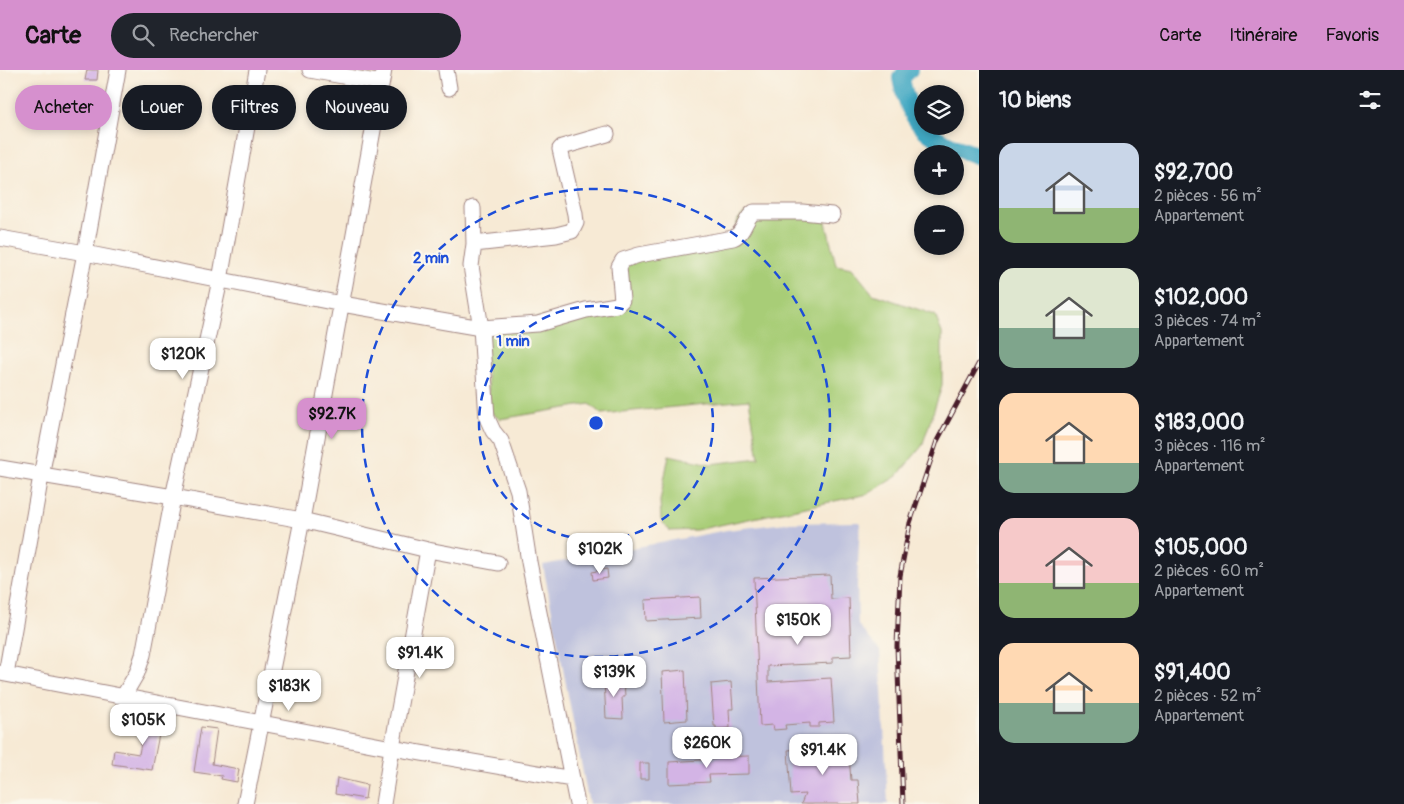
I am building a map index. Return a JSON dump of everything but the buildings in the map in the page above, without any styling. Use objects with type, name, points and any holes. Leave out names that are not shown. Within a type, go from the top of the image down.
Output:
[{"type":"street","points":[[118,70],[86,253],[3,673],[392,748],[572,779]]},
{"type":"street","points":[[124,697],[137,672],[143,655],[173,496],[220,280],[257,70]]},
{"type":"street","points":[[245,804],[302,520],[383,76],[310,70]]},
{"type":"street","points":[[446,70],[449,88]]},
{"type":"street","points":[[474,244],[556,235],[572,230],[576,224],[575,214],[560,149],[607,134]]},
{"type":"street","points":[[473,208],[474,244],[471,266],[481,328],[487,418],[500,442],[518,491],[529,562],[577,804]]},
{"type":"street","points":[[0,238],[86,253],[342,304],[481,328],[538,324],[586,310],[617,305],[622,300],[619,267],[623,260],[639,255],[733,238],[741,232],[750,215],[754,212],[802,212],[832,215]]},
{"type":"street","points":[[0,468],[173,496],[302,520],[428,550],[498,563]]},
{"type":"street","points":[[383,804],[428,550]]},
{"type":"shaded area","points":[[860,522],[857,584],[858,625],[880,651],[888,804],[589,804],[543,565],[727,530],[786,523]]},
{"type":"green space","points":[[745,213],[822,216],[826,222],[836,265],[852,268],[873,294],[935,315],[942,333],[942,386],[922,446],[897,476],[868,494],[696,530],[670,531],[661,520],[660,501],[669,455],[711,464],[759,458],[749,400],[601,414],[590,404],[500,419],[491,413],[482,327],[618,305],[615,264],[733,236],[738,219]]},
{"type":"waterway","points":[[909,70],[901,78],[905,96],[918,121],[936,138],[979,156]]},
{"type":"railway","points":[[903,804],[897,646],[900,576],[910,523],[937,441],[979,363]]}]
